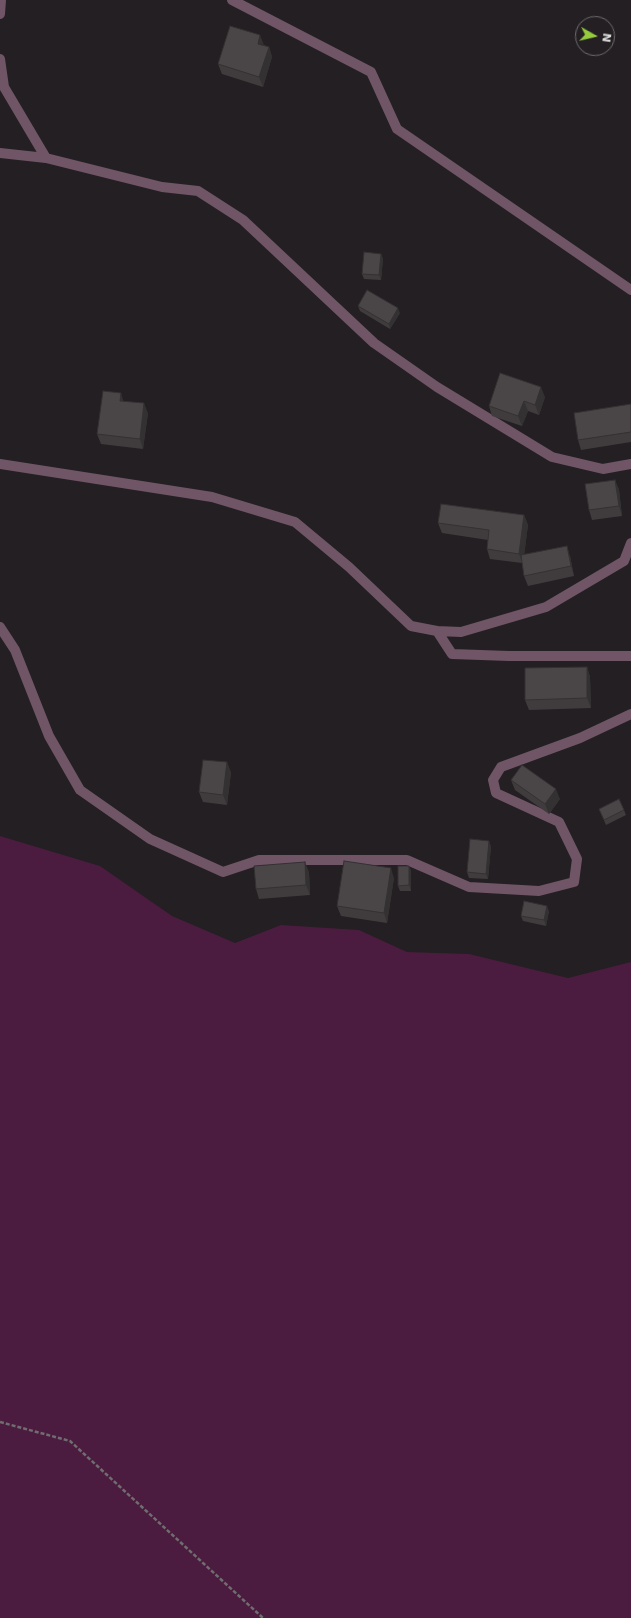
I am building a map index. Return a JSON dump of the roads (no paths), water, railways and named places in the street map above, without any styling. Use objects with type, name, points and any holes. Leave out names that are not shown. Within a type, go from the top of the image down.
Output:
[{"type":"street","points":[[0,14],[1,0]]},
{"type":"street","points":[[232,0],[371,72],[398,129],[631,290]]},
{"type":"street","points":[[0,59],[4,87],[46,158]]},
{"type":"street","points":[[0,153],[46,158],[162,187],[198,191],[243,220],[374,343],[436,387],[552,457],[603,469],[631,464]]},
{"type":"street","points":[[0,464],[212,497],[295,522],[349,567],[411,626],[437,631],[462,632],[546,607],[627,560],[631,543]]},
{"type":"street","points":[[0,627],[15,650],[49,736],[80,790],[150,839],[223,872],[259,860],[407,860],[469,886],[539,891],[574,882],[576,859],[559,822],[496,793],[493,780],[501,767],[580,738],[631,714]]},
{"type":"street","points":[[437,631],[452,654],[510,656],[631,656]]}]
